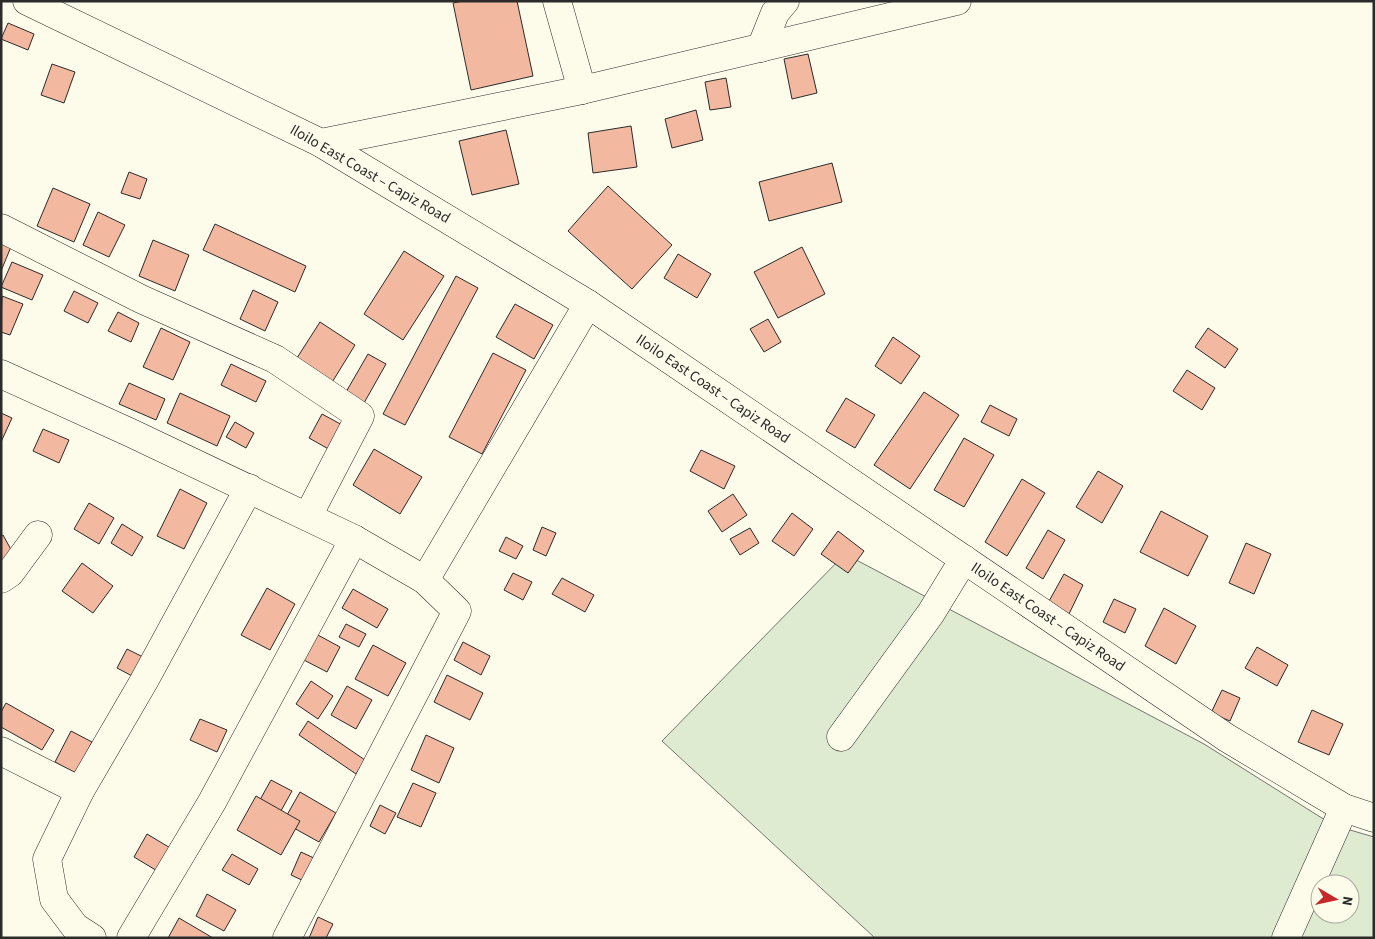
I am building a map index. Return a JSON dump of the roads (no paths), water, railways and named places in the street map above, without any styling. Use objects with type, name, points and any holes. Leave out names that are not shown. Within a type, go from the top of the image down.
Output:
[{"type":"street","name":"Iloilo East Coast – Capiz Road","points":[[27,1],[321,143],[588,304],[1227,738],[1344,808],[1374,818]]},
{"type":"street","points":[[557,1],[582,90]]},
{"type":"street","points":[[761,48],[774,13],[785,1]]},
{"type":"street","points":[[321,143],[582,90],[956,1]]},
{"type":"street","points":[[1,228],[141,298],[274,359],[360,416],[308,516]]},
{"type":"street","points":[[425,580],[588,304]]},
{"type":"street","points":[[1,374],[249,488],[354,539],[425,580],[457,611],[288,938]]},
{"type":"street","points":[[92,938],[74,927],[54,899],[47,859],[80,791],[144,681],[249,488]]},
{"type":"street","points":[[1,579],[10,573],[38,535]]},
{"type":"street","points":[[131,938],[212,802],[354,539]]},
{"type":"street","points":[[841,737],[920,629],[964,559]]},
{"type":"street","points":[[1,751],[80,791]]},
{"type":"street","points":[[1286,938],[1344,808]]}]
